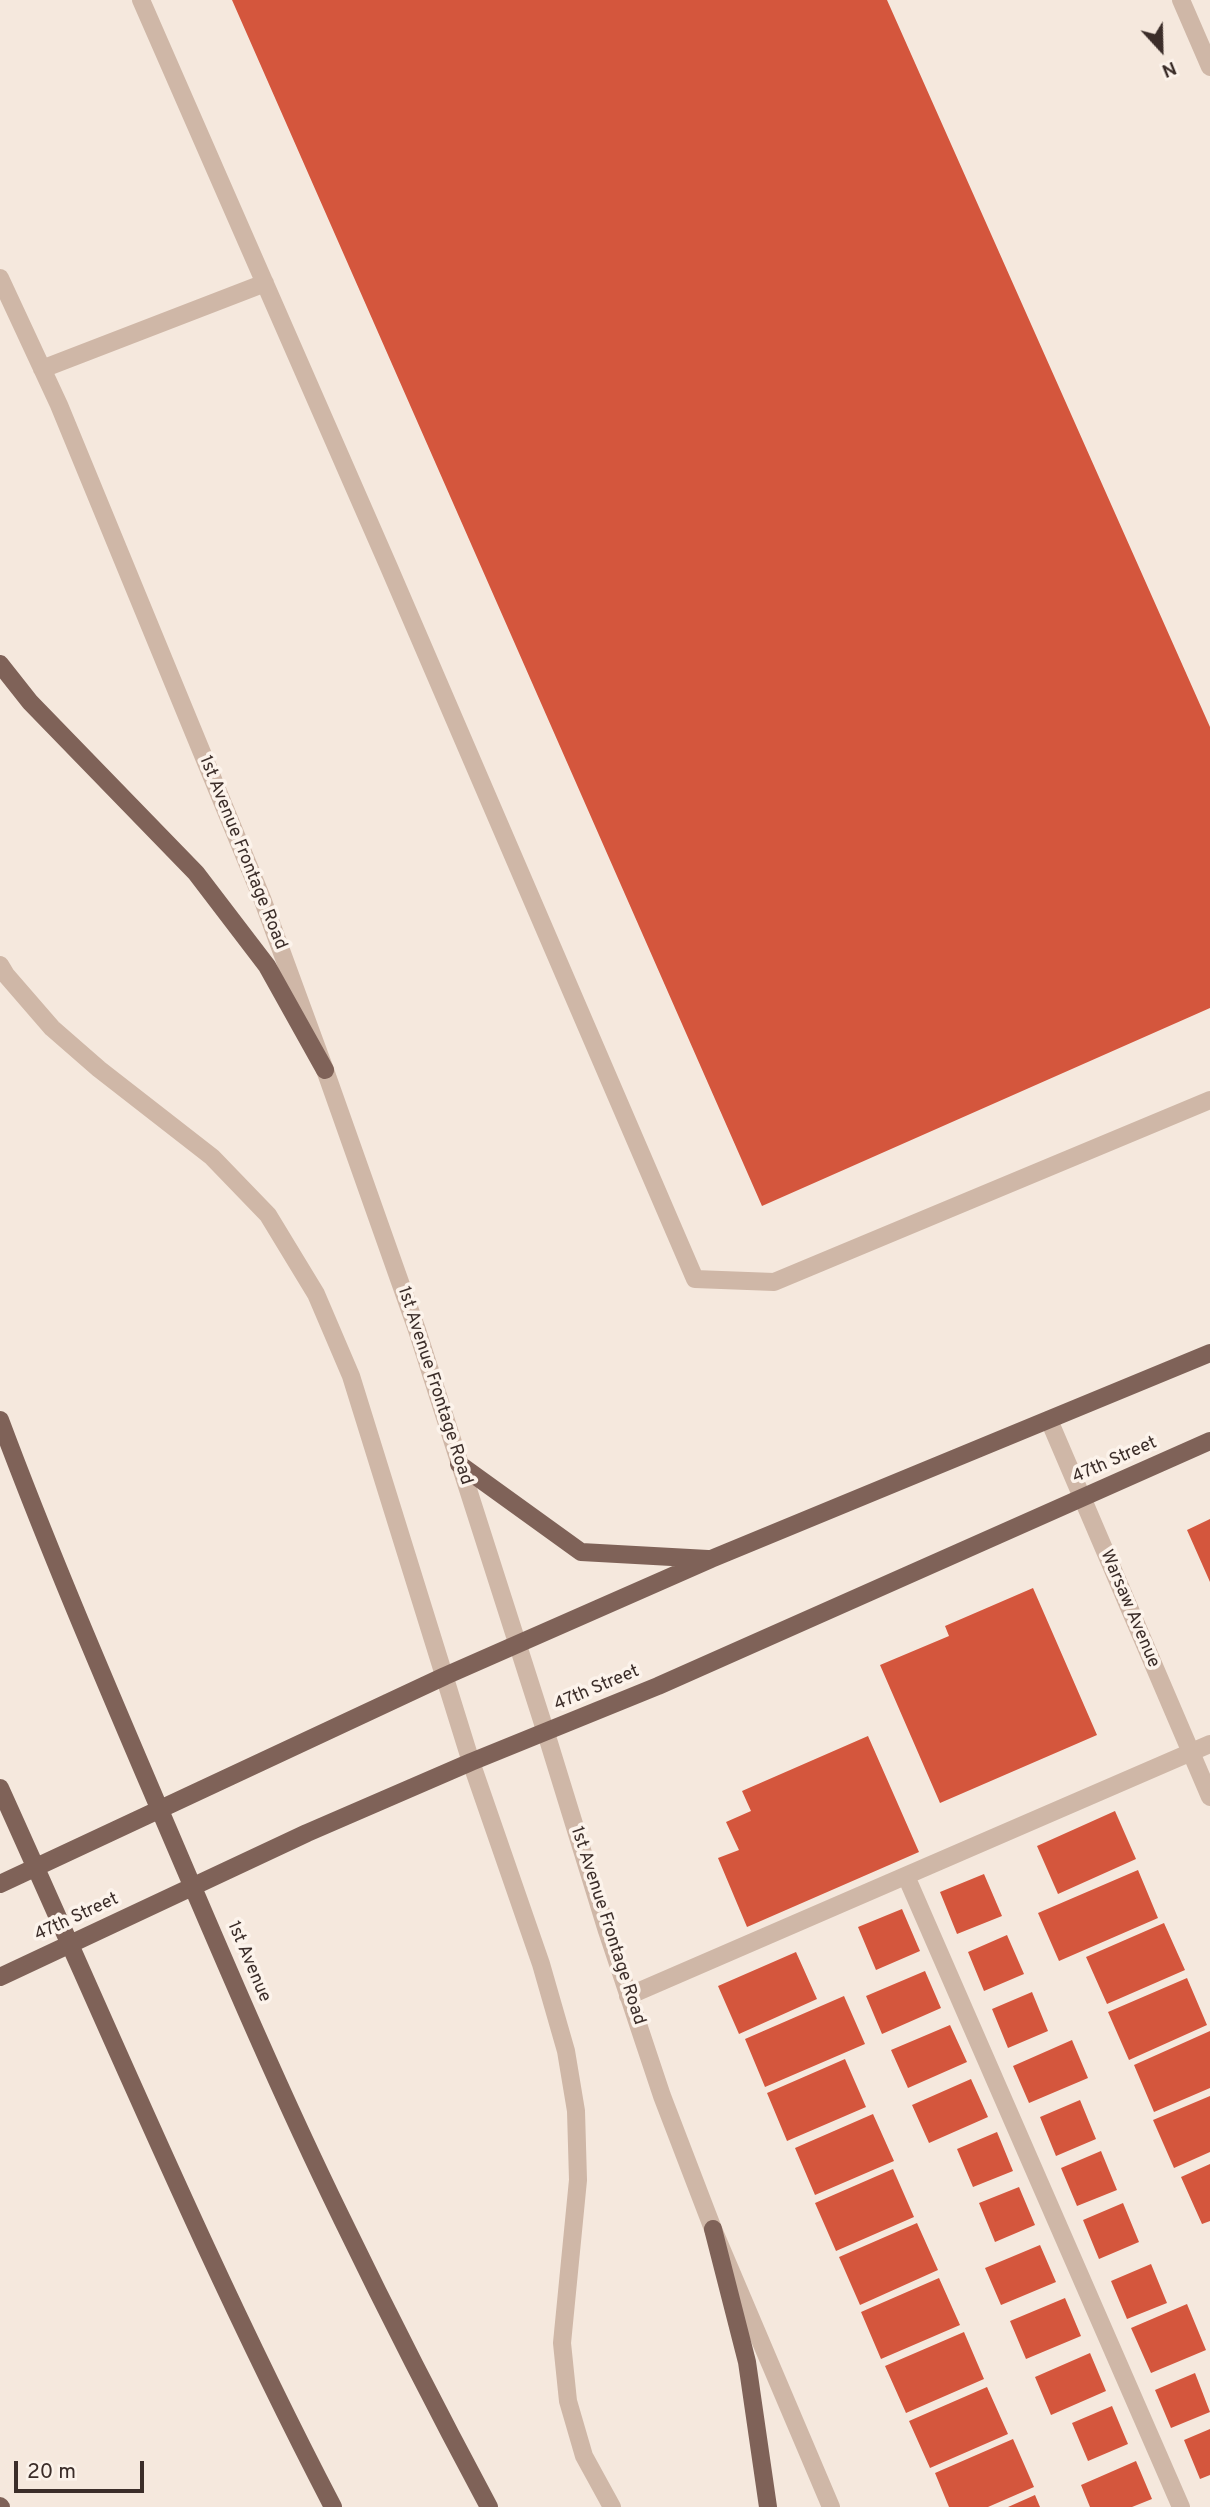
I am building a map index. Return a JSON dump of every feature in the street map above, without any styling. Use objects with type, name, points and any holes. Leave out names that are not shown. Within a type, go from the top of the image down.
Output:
[{"type":"main road","points":[[0,664],[30,702],[196,873],[267,966],[326,1070]]},
{"type":"main road","points":[[0,1884],[444,1676],[711,1559],[1210,1353]]},
{"type":"main road","name":"1st Avenue","points":[[0,1420],[105,1683],[242,2002],[341,2217],[420,2377],[489,2507]]},
{"type":"main road","name":"47th Street","points":[[0,1977],[307,1833],[471,1762],[658,1686],[1210,1441]]},
{"type":"main road","points":[[459,1464],[580,1552],[711,1559]]},
{"type":"main road","points":[[0,1788],[185,2203],[250,2342],[333,2507]]},
{"type":"main road","points":[[713,2230],[747,2362],[768,2507]]},
{"type":"street","points":[[141,0],[695,1279],[775,1282],[1210,1100]]},
{"type":"street","points":[[1181,0],[1210,67]]},
{"type":"street","name":"1st Avenue Frontage Road","points":[[0,278],[59,405],[263,901],[326,1070],[416,1330],[662,2096],[713,2230],[831,2507]]},
{"type":"street","points":[[42,369],[265,283]]},
{"type":"street","points":[[0,965],[51,1028],[212,1157],[268,1215],[316,1294],[351,1376],[471,1762],[541,1964],[566,2050],[576,2111],[578,2180],[562,2343],[568,2401],[584,2456],[612,2507]]},
{"type":"street","name":"Warsaw Avenue","points":[[1049,1420],[1210,1797]]},
{"type":"street","points":[[628,1996],[1210,1744]]},
{"type":"street","points":[[906,1876],[1181,2507]]},
{"type":"building","points":[[232,0],[887,0],[1210,727],[1210,1008],[762,1206]]},
{"type":"building","points":[[1210,1519],[1210,1582],[1187,1530]]},
{"type":"building","points":[[1033,1588],[1097,1735],[940,1803],[880,1665],[949,1636],[945,1626]]},
{"type":"building","points":[[868,1736],[919,1852],[747,1927],[718,1858],[739,1850],[726,1822],[751,1811],[742,1791]]},
{"type":"building","points":[[1115,1811],[1136,1859],[1058,1894],[1037,1846]]},
{"type":"building","points":[[1138,1870],[1158,1918],[1059,1961],[1038,1913]]},
{"type":"building","points":[[984,1874],[1002,1916],[957,1934],[940,1892]]},
{"type":"building","points":[[902,1909],[920,1951],[876,1970],[858,1927]]},
{"type":"building","points":[[1164,1923],[1185,1970],[1107,2004],[1086,1957]]},
{"type":"building","points":[[1007,1935],[1024,1974],[984,1991],[968,1952]]},
{"type":"building","points":[[796,1952],[817,1999],[739,2034],[718,1986]]},
{"type":"building","points":[[925,1971],[941,2008],[882,2034],[866,1996]]},
{"type":"building","points":[[1187,1978],[1207,2025],[1129,2060],[1108,2012]]},
{"type":"building","points":[[1032,1992],[1048,2031],[1008,2048],[992,2009]]},
{"type":"building","points":[[844,1996],[865,2044],[765,2087],[745,2039]]},
{"type":"building","points":[[950,2025],[967,2062],[908,2088],[891,2050]]},
{"type":"building","points":[[1210,2031],[1210,2088],[1154,2112],[1134,2065]]},
{"type":"building","points":[[1072,2040],[1088,2078],[1029,2103],[1013,2066]]},
{"type":"building","points":[[845,2059],[866,2107],[787,2141],[767,2093]]},
{"type":"building","points":[[971,2079],[988,2117],[929,2143],[912,2105]]},
{"type":"building","points":[[1210,2096],[1210,2152],[1174,2168],[1153,2120]]},
{"type":"building","points":[[1080,2100],[1096,2139],[1056,2156],[1040,2117]]},
{"type":"building","points":[[873,2114],[894,2161],[815,2195],[795,2148]]},
{"type":"building","points":[[997,2132],[1013,2171],[973,2187],[957,2149]]},
{"type":"building","points":[[1101,2151],[1117,2190],[1077,2206],[1061,2168]]},
{"type":"building","points":[[1210,2164],[1210,2221],[1202,2224],[1181,2177]]},
{"type":"building","points":[[893,2169],[914,2217],[836,2251],[815,2203]]},
{"type":"building","points":[[1019,2187],[1035,2225],[995,2242],[979,2203]]},
{"type":"building","points":[[1123,2203],[1139,2242],[1099,2259],[1083,2220]]},
{"type":"building","points":[[917,2223],[938,2270],[860,2305],[839,2257]]},
{"type":"building","points":[[1040,2245],[1056,2282],[1001,2305],[985,2268]]},
{"type":"building","points":[[1151,2264],[1167,2303],[1127,2319],[1111,2281]]},
{"type":"building","points":[[939,2278],[960,2325],[881,2359],[861,2312]]},
{"type":"building","points":[[1065,2298],[1081,2336],[1026,2359],[1010,2321]]},
{"type":"building","points":[[1187,2304],[1206,2350],[1151,2373],[1131,2328]]},
{"type":"building","points":[[964,2332],[984,2379],[906,2413],[885,2366]]},
{"type":"building","points":[[1090,2353],[1106,2391],[1051,2415],[1035,2377]]},
{"type":"building","points":[[1195,2373],[1210,2412],[1171,2428],[1155,2390]]},
{"type":"building","points":[[987,2387],[1008,2434],[930,2468],[909,2421]]},
{"type":"building","points":[[1112,2406],[1128,2444],[1088,2461],[1072,2423]]},
{"type":"building","points":[[1210,2429],[1210,2475],[1200,2479],[1184,2440]]},
{"type":"building","points":[[1013,2439],[1034,2487],[988,2507],[949,2507],[935,2473]]},
{"type":"building","points":[[1136,2461],[1152,2499],[1132,2507],[1090,2507],[1081,2485]]},
{"type":"building","points":[[1035,2495],[1040,2507],[1008,2507]]}]
